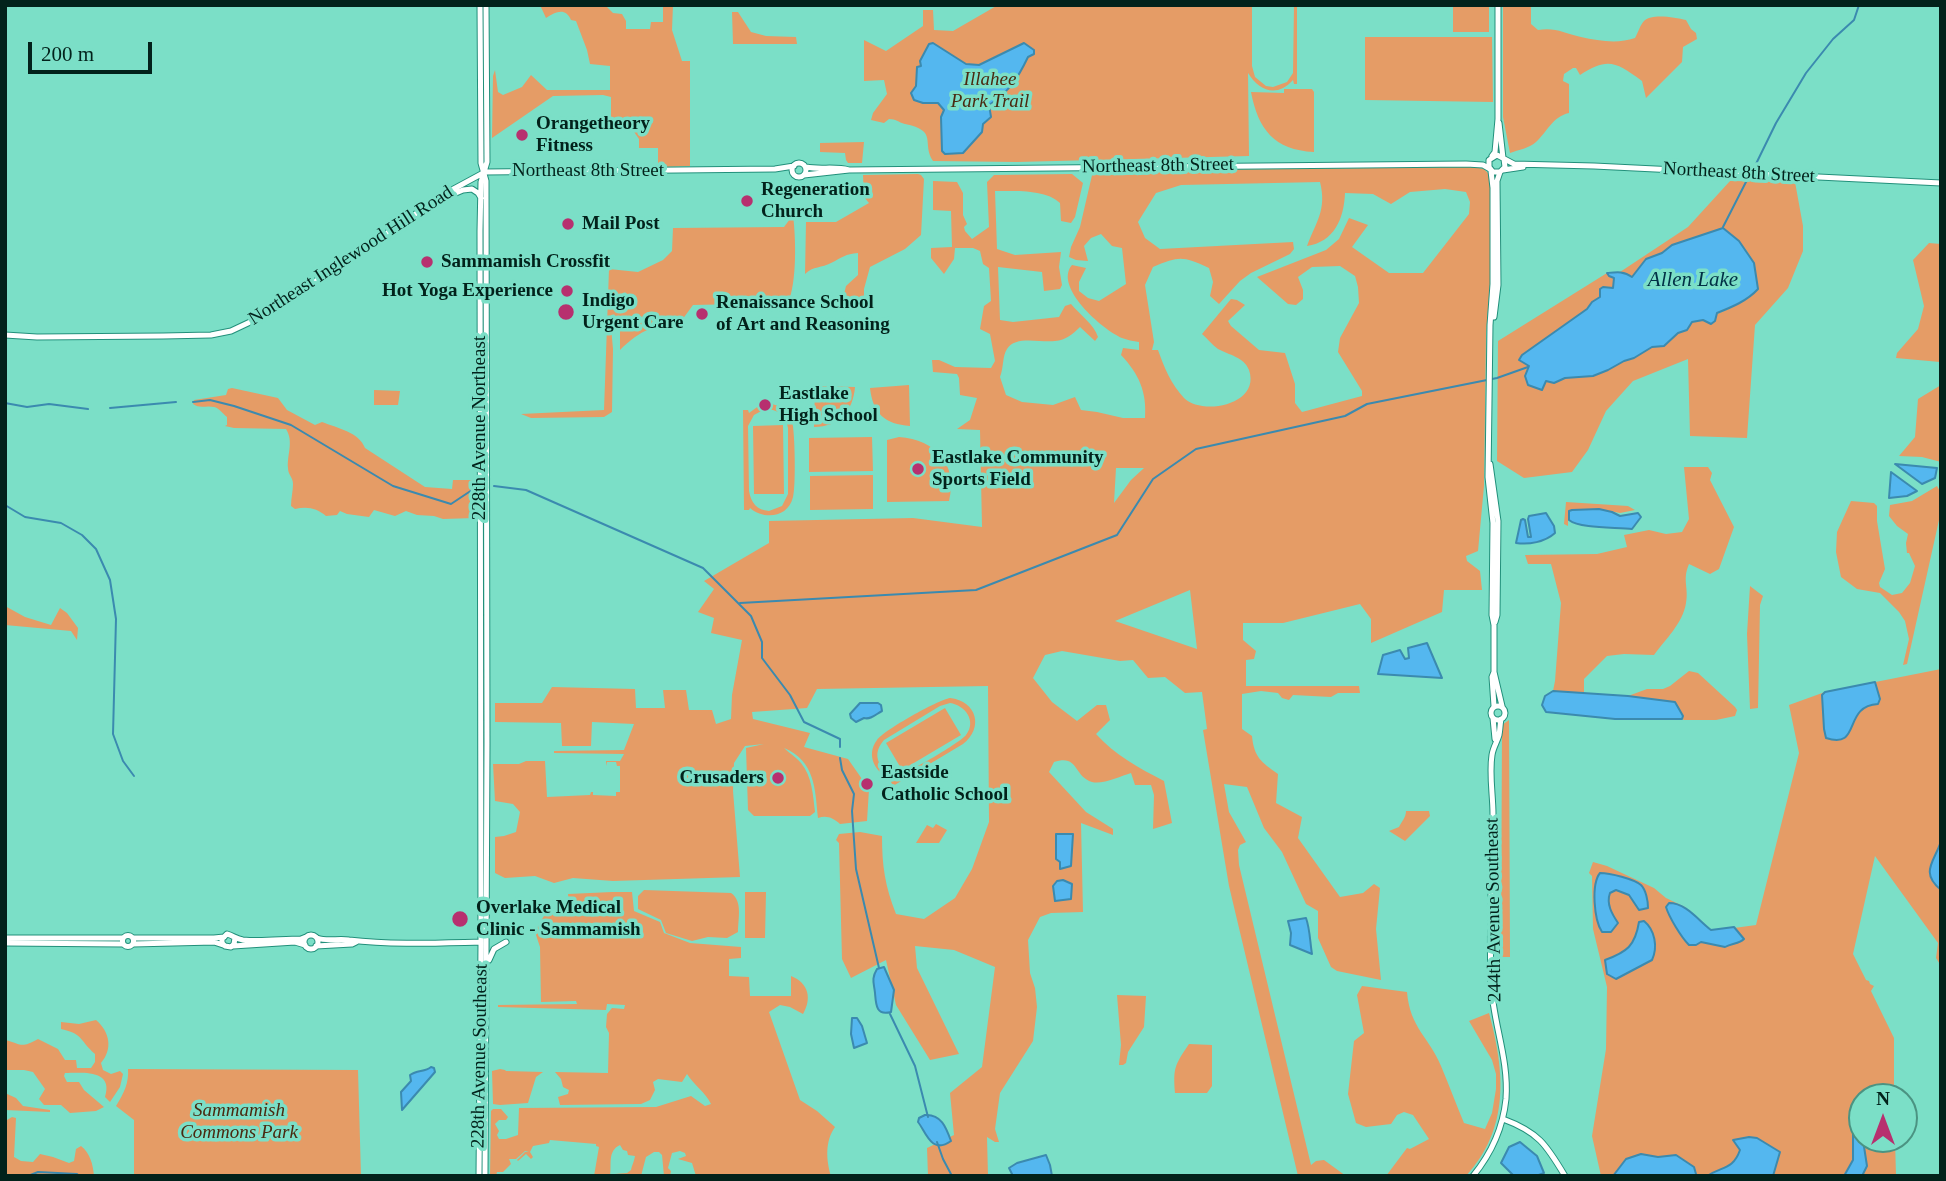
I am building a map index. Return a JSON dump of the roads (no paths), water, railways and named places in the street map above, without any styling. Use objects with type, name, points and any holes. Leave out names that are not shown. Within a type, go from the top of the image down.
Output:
[{"type":"street","name":"228th Avenue Northeast","points":[[480,5],[481,163],[485,172],[481,182],[480,241],[486,290],[487,358],[483,684]]},
{"type":"street","name":"228th Avenue Northeast","points":[[483,684],[480,337],[487,162],[486,5]]},
{"type":"street","points":[[1495,297],[1493,188],[1488,164],[1495,152],[1498,120],[1498,5]]},
{"type":"street","points":[[480,34],[482,57],[487,62]]},
{"type":"street","points":[[1494,672],[1494,706],[1490,712],[1493,718],[1501,719],[1505,714],[1494,672],[1494,509],[1488,477],[1497,181],[1505,165],[1498,120]]},
{"type":"street","points":[[1491,157],[1497,155],[1504,158]]},
{"type":"street","name":"Northeast 8th Street","points":[[1466,164],[1491,157]]},
{"type":"street","name":"Northeast 8th Street","points":[[1504,158],[1514,164],[1941,183]]},
{"type":"street","name":"Northeast 8th Street","points":[[485,172],[793,169],[800,163],[815,169],[849,170]]},
{"type":"street","name":"Northeast 8th Street","points":[[804,175],[849,170],[1466,164],[1483,165],[1491,170]]},
{"type":"street","name":"Northeast 8th Street","points":[[1502,171],[1537,164]]},
{"type":"street","points":[[793,169],[798,177],[804,175],[806,167]]},
{"type":"street","points":[[1491,170],[1502,171]]},
{"type":"street","name":"Northeast Inglewood Hill Road","points":[[5,335],[163,336],[211,335],[231,331],[265,315],[429,205],[485,172]]},
{"type":"street","points":[[429,205],[469,189],[474,189],[481,198]]},
{"type":"street","points":[[480,337],[482,355],[487,358]]},
{"type":"street","name":"228th Avenue Southeast","points":[[479,1176],[483,684]]},
{"type":"street","name":"228th Avenue Southeast","points":[[483,684],[485,1176]]},
{"type":"street","points":[[1494,706],[1502,707]]},
{"type":"street","name":"244th Avenue Southeast","points":[[1493,718],[1496,741]]},
{"type":"street","name":"244th Avenue Southeast","points":[[1473,1176],[1490,1151],[1503,1119],[1507,1085],[1491,985],[1491,763],[1501,719]]},
{"type":"street","points":[[133,941],[214,938],[230,934],[234,938],[249,940],[301,939],[312,935],[329,941],[481,942]]},
{"type":"street","points":[[5,940],[123,941],[128,935],[133,941],[214,942],[227,947],[295,942],[311,948],[356,942]]},
{"type":"street","points":[[223,945],[224,937]]},
{"type":"street","points":[[305,945],[306,937]]},
{"type":"street","points":[[233,946],[234,938]]},
{"type":"street","points":[[316,946],[317,938]]},
{"type":"street","points":[[486,977],[490,954],[506,942]]},
{"type":"street","points":[[1503,1119],[1521,1126],[1540,1139],[1565,1176]]},
{"type":"water","points":[[933,43],[966,64],[979,65],[1024,43],[1034,50],[1034,54],[1028,57],[1012,84],[989,105],[991,117],[983,124],[982,132],[963,153],[945,154],[942,151],[941,117],[944,110],[938,103],[914,100],[911,93],[916,86],[917,67],[921,66],[920,61],[929,44]]},
{"type":"water","name":"Allen Lake","points":[[1723,228],[1739,241],[1754,263],[1758,289],[1749,297],[1717,313],[1711,324],[1703,320],[1692,322],[1687,330],[1678,333],[1664,346],[1652,347],[1593,376],[1565,378],[1554,383],[1546,381],[1542,390],[1528,385],[1525,376],[1529,366],[1519,360],[1522,355],[1587,309],[1600,297],[1600,289],[1613,288],[1614,278],[1607,273],[1617,272],[1632,277],[1646,259],[1662,253],[1672,245]]},
{"type":"water","points":[[1895,464],[1937,468],[1935,478],[1922,484]]},
{"type":"water","points":[[1891,472],[1917,491],[1907,496],[1889,498]]},
{"type":"water","points":[[1599,509],[1620,516],[1638,513],[1641,517],[1632,529],[1590,526],[1569,520],[1569,511]]},
{"type":"water","points":[[1546,513],[1555,533],[1537,542],[1516,543],[1521,520],[1525,520],[1528,537],[1531,537],[1529,516]]},
{"type":"water","points":[[1427,643],[1442,678],[1378,674],[1383,655],[1400,650],[1405,659],[1409,658],[1408,648]]},
{"type":"water","points":[[1875,682],[1880,699],[1878,704],[1860,712],[1844,738],[1826,738],[1822,695],[1825,692]]},
{"type":"water","points":[[1553,691],[1675,702],[1683,716],[1682,719],[1615,719],[1546,712],[1542,705],[1545,696]]},
{"type":"water","points":[[860,703],[878,703],[882,711],[856,722],[850,714]]},
{"type":"water","points":[[1056,834],[1073,834],[1071,866],[1060,869],[1060,862],[1056,859]]},
{"type":"water","points":[[1941,841],[1941,890],[1931,878],[1930,866]]},
{"type":"water","points":[[1600,873],[1638,883],[1643,887],[1647,899],[1648,908],[1639,910],[1629,895],[1616,890],[1610,893],[1609,905],[1618,923],[1611,932],[1602,932],[1595,911],[1595,885]]},
{"type":"water","points":[[1063,880],[1072,884],[1071,899],[1055,901],[1053,886],[1057,881]]},
{"type":"water","points":[[1669,903],[1686,909],[1711,930],[1734,927],[1744,939],[1725,947],[1701,942],[1689,945],[1670,916],[1666,907]]},
{"type":"water","points":[[1306,918],[1312,954],[1290,945],[1288,921]]},
{"type":"water","points":[[1644,921],[1651,929],[1654,939],[1652,960],[1616,979],[1607,974],[1605,960],[1629,947],[1639,922]]},
{"type":"water","points":[[884,967],[894,990],[891,1012],[886,1013],[878,1009],[873,981],[877,969]]},
{"type":"water","points":[[852,1018],[857,1018],[862,1026],[867,1043],[854,1048],[851,1034]]},
{"type":"water","points":[[431,1067],[435,1072],[402,1110],[401,1092],[411,1081],[410,1075]]},
{"type":"water","points":[[925,1115],[939,1119],[951,1141],[939,1145],[930,1140],[918,1122],[919,1118]]},
{"type":"water","points":[[1757,1138],[1780,1152],[1773,1176],[1707,1176],[1734,1161],[1740,1150],[1733,1140]]},
{"type":"water","points":[[1520,1142],[1537,1156],[1544,1173],[1536,1176],[1514,1176],[1501,1163],[1509,1147]]},
{"type":"water","points":[[1853,1153],[1865,1153],[1867,1166],[1862,1176],[1844,1176],[1853,1160]]},
{"type":"water","points":[[1641,1154],[1658,1157],[1676,1155],[1694,1167],[1696,1174],[1613,1176],[1626,1159]]},
{"type":"water","points":[[1046,1155],[1052,1176],[1013,1176],[1009,1168],[1017,1163]]},
{"type":"waterway","points":[[1753,170],[1776,123],[1806,73],[1833,39],[1854,20],[1859,5]]},
{"type":"waterway","points":[[1723,227],[1748,178]]},
{"type":"waterway","points":[[740,603],[976,590],[1117,535],[1153,479],[1196,449],[1345,416],[1367,404],[1497,378],[1528,367]]},
{"type":"waterway","points":[[193,402],[210,400],[291,425],[393,486],[451,504],[475,488]]},
{"type":"waterway","points":[[110,408],[176,402]]},
{"type":"waterway","points":[[5,403],[27,407],[49,404],[88,409]]},
{"type":"waterway","points":[[494,486],[526,490],[703,568],[751,616],[762,642],[762,658],[790,695],[804,722],[840,739],[840,747]]},
{"type":"waterway","points":[[5,505],[25,517],[61,523],[82,535],[96,549],[110,580],[116,619],[113,734],[123,761],[134,776]]},
{"type":"waterway","points":[[840,758],[842,770],[854,794],[852,811],[856,869],[879,968]]},
{"type":"waterway","points":[[890,1014],[915,1066],[928,1117]]},
{"type":"waterway","points":[[937,1142],[952,1176]]},
{"type":"waterway","points":[[28,1176],[38,1172],[79,1176]]},
{"type":"place","name":"Orangetheory Fitness","points":[[522,135]]},
{"type":"place","name":"Regeneration Church","points":[[747,201]]},
{"type":"place","name":"Mail Post","points":[[568,224]]},
{"type":"place","name":"Sammamish Crossfit","points":[[427,262]]},
{"type":"place","name":"Hot Yoga Experience","points":[[567,291]]},
{"type":"place","name":"Indigo Urgent Care","points":[[566,312]]},
{"type":"place","name":"Renaissance School of Art and Reasoning","points":[[702,314]]},
{"type":"place","name":"Eastlake High School","points":[[765,405]]},
{"type":"place","name":"Eastlake Community Sports Field","points":[[918,469]]},
{"type":"place","name":"Crusaders","points":[[778,778]]},
{"type":"place","name":"Eastside Catholic School","points":[[867,784]]},
{"type":"place","name":"Overlake Medical Clinic - Sammamish","points":[[460,919]]},
{"type":"park label","name":"Illahee Park Trail","points":[[990,91]]},
{"type":"park label","name":"Sammamish Commons Park","points":[[239,1122]]}]
